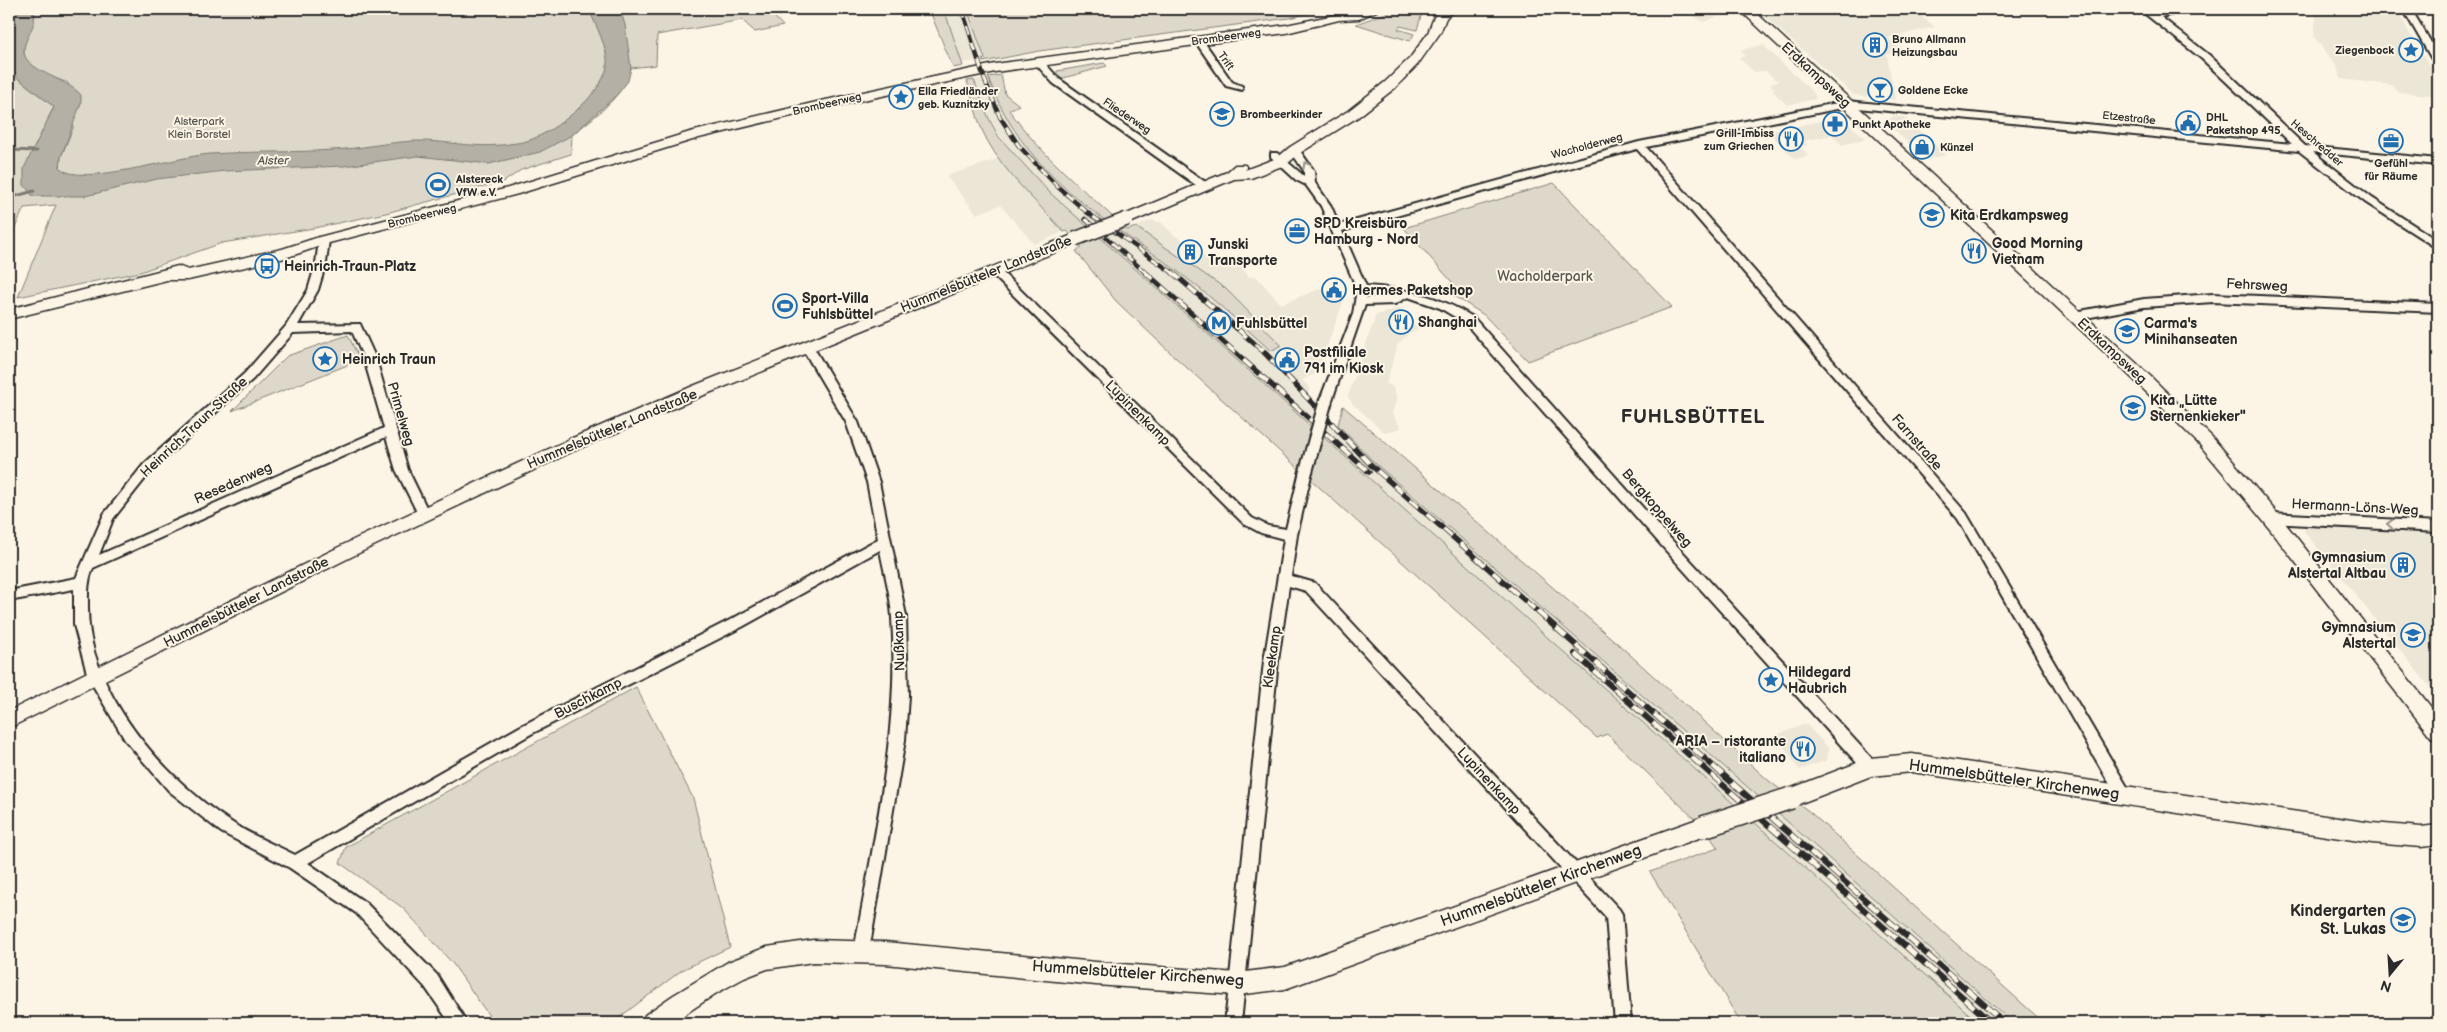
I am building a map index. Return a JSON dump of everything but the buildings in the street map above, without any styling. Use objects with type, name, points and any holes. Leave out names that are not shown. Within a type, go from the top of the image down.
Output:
[{"type":"main road","name":"Brombeerweg","points":[[9,314],[167,275],[188,275],[285,254],[324,240],[504,194],[675,140],[735,124],[995,68],[1286,28],[1343,12],[1355,16],[1375,9]]},
{"type":"main road","name":"Erdkampsweg","points":[[1745,9],[2206,440],[2271,518],[2438,731]]},
{"type":"main road","name":"Hummelsbütteler Landstraße","points":[[9,720],[423,513],[586,438],[807,346],[1075,240],[1204,186],[1232,175],[1246,175],[1295,150],[1353,114],[1390,85],[1425,47],[1441,12]]},
{"type":"main road","name":"Hummelsbütteler Kirchenweg","points":[[653,1023],[702,988],[727,973],[768,958],[797,952],[862,952],[1237,984],[1285,978],[1703,827],[1791,798],[1870,767],[1912,763],[2372,833],[2421,837],[2438,835]]},
{"type":"street","name":"Heschredder","points":[[2143,9],[2155,16],[2200,53],[2302,148],[2340,180],[2438,246]]},
{"type":"street","points":[[2155,16],[2181,9]]},
{"type":"street","points":[[2407,9],[2438,61]]},
{"type":"street","name":"Trift","points":[[1198,41],[1229,84],[1239,88]]},
{"type":"street","name":"Fliederweg","points":[[1039,62],[1056,81],[1204,186]]},
{"type":"street","name":"Wacholderweg","points":[[1337,230],[1639,145],[1847,104]]},
{"type":"street","name":"Etzestraße","points":[[1847,104],[1995,116],[2438,162]]},
{"type":"street","name":"Farnstraße","points":[[1639,145],[1962,516],[2124,795]]},
{"type":"street","points":[[1295,150],[1307,165],[1311,175],[1310,183]]},
{"type":"street","points":[[1278,158],[1300,178],[1310,183],[1326,206],[1362,289],[1361,302]]},
{"type":"street","name":"Heinrich-Traun-Straße","points":[[324,240],[321,263],[313,290],[290,329],[249,376],[148,467],[108,517],[81,582],[81,625],[95,677],[130,736],[174,786],[226,828],[294,863],[360,908],[431,980],[458,1023]]},
{"type":"street","name":"Lupinenkamp","points":[[995,271],[1248,520],[1265,530],[1291,535]]},
{"type":"street","name":"Bergkoppelweg","points":[[1362,289],[1393,290],[1406,294],[1421,295],[1435,300],[1469,320],[1870,767]]},
{"type":"street","name":"Bergkoppelweg","points":[[1361,302],[1395,300],[1406,294]]},
{"type":"street","name":"Fehrsweg","points":[[2075,316],[2120,305],[2176,299],[2213,298],[2438,308]]},
{"type":"street","name":"Kleekamp","points":[[1233,1023],[1270,661],[1291,535],[1305,475],[1326,400],[1361,302]]},
{"type":"street","name":"Primelweg","points":[[290,329],[356,327],[370,359],[402,470],[423,513]]},
{"type":"street","name":"Nußkamp","points":[[807,346],[852,422],[873,482],[886,541],[899,616],[901,696],[898,740],[862,952]]},
{"type":"street","name":"Resedenweg","points":[[88,565],[390,430]]},
{"type":"street","name":"Hermann-Löns-Weg","points":[[2271,518],[2438,527]]},
{"type":"street","name":"Buschkamp","points":[[294,863],[526,730],[736,623],[886,541]]},
{"type":"street","name":"Lupinenkamp","points":[[1284,578],[1310,587],[1614,914],[1623,1023]]},
{"type":"street","points":[[9,596],[81,582]]},
{"type":"shaded area","points":[[944,9],[967,9],[985,60],[962,63]]},
{"type":"shaded area","points":[[1698,9],[1728,9],[1731,11],[1704,22],[1687,13]]},
{"type":"shaded area","points":[[1756,9],[1911,9],[1935,27],[1888,38],[1902,50],[1887,55],[1895,100],[1854,95]]},
{"type":"shaded area","points":[[2317,9],[2396,9],[2438,78],[2438,96],[2398,92],[2392,85],[2341,79],[2336,65],[2314,37]]},
{"type":"shaded area","points":[[1763,45],[1814,93],[1816,99],[1787,105],[1772,90],[1775,89],[1770,84],[1778,82],[1766,71],[1754,72],[1739,58],[1746,56],[1740,50]]},
{"type":"shaded area","points":[[988,77],[995,96],[1014,132],[1061,186],[1092,212],[1168,264],[1218,303],[1280,345],[1261,322],[1136,227],[1152,220],[1162,223],[1172,233],[1213,263],[1232,257],[1250,277],[1256,276],[1281,304],[1330,285],[1329,280],[1337,279],[1345,297],[1317,373],[1302,380],[1310,388],[1308,394],[1376,464],[1789,823],[2013,1023],[1979,1023],[1049,192],[1012,153],[989,119],[974,80]]},
{"type":"shaded area","points":[[1893,116],[1904,117],[1946,155],[1925,160],[1887,122]]},
{"type":"shaded area","points":[[1835,118],[1846,121],[1866,139],[1842,145],[1832,135],[1804,141],[1807,145],[1800,147],[1809,156],[1795,159],[1768,132]]},
{"type":"shaded area","points":[[998,159],[1064,232],[1034,244],[1000,205],[977,214],[946,176]]},
{"type":"shaded area","points":[[1400,308],[1418,329],[1409,333],[1398,344],[1386,384],[1392,386],[1397,398],[1392,413],[1401,428],[1385,433],[1351,402],[1348,396],[1376,315]]},
{"type":"shaded area","name":"Gymnasium Alstertal","points":[[2307,526],[2438,534],[2438,697],[2304,531]]},
{"type":"shaded area","points":[[1806,724],[1829,749],[1827,760],[1799,770],[1776,735]]},
{"type":"green space","name":"Alsterpark Klein Borstel","points":[[32,9],[767,9],[783,26],[755,32],[742,20],[657,35],[656,65],[631,68],[627,79],[615,97],[572,135],[571,154],[521,170],[505,181],[386,213],[314,228],[222,243],[140,272],[18,297],[56,205],[24,208],[9,241],[9,71],[54,107],[48,118],[60,169],[61,157],[73,128],[68,83],[33,68],[25,57],[25,41],[35,16]]},
{"type":"green space","points":[[929,9],[944,9],[963,66],[953,68]]},
{"type":"green space","points":[[967,9],[1327,9],[1289,18],[1039,51],[983,62],[982,60],[985,59]]},
{"type":"green space","points":[[1397,9],[1423,9],[1417,30],[1400,26],[1398,29],[1414,34],[1410,41],[1356,24]]},
{"type":"green space","points":[[1104,63],[1107,66],[1060,79],[1057,74],[1057,71]]},
{"type":"green space","points":[[1001,75],[1005,94],[1019,105],[1009,110],[1035,143],[1065,173],[1127,230],[1136,227],[1226,289],[1281,345],[1271,351],[1195,285],[1160,258],[1108,223],[1046,170],[1013,128],[999,104],[988,77]]},
{"type":"green space","points":[[974,80],[989,119],[999,137],[1049,192],[1979,1023],[1741,1023],[1650,872],[1718,848],[1703,827],[1607,734],[1597,738],[1175,357],[1116,301],[1076,251],[1082,248],[1022,188],[994,153],[980,126],[967,81]]},
{"type":"green space","name":"Wacholderpark","points":[[1554,183],[1672,307],[1528,361],[1484,315],[1445,290],[1452,282],[1404,228]]},
{"type":"green space","points":[[348,335],[360,360],[232,411],[287,356]]},
{"type":"green space","points":[[1343,406],[1617,643],[1768,780],[1811,813],[2044,1023],[2013,1023],[1789,823],[1376,464],[1338,425]]},
{"type":"green space","points":[[636,687],[693,798],[730,947],[682,970],[612,1023],[494,1023],[453,964],[403,908],[340,863],[346,847]]},
{"type":"water","name":"Alster","points":[[9,9],[32,9],[34,15],[33,25],[24,49],[25,56],[30,63],[81,95],[81,103],[61,157],[60,168],[71,173],[87,175],[108,173],[210,154],[329,150],[414,141],[490,146],[527,141],[550,130],[575,111],[587,100],[603,77],[607,66],[606,52],[589,9],[620,9],[625,25],[631,68],[628,81],[617,95],[572,135],[540,152],[489,164],[418,156],[344,166],[225,171],[157,179],[85,196],[33,196],[24,185],[24,168],[54,107],[9,71]]},
{"type":"waterway","points":[[9,150],[37,151]]},
{"type":"waterway","points":[[9,198],[34,191]]},
{"type":"railway","points":[[962,9],[984,78],[1000,117],[1019,146],[1058,187],[1088,213],[1173,273]]},
{"type":"railway","points":[[1085,219],[1146,273]]},
{"type":"railway","points":[[1145,272],[1369,472]]},
{"type":"railway","points":[[1172,272],[1263,351],[1372,466],[1538,612]]},
{"type":"railway","points":[[1537,611],[2005,1023]]},
{"type":"railway","points":[[1575,654],[1992,1023]]},
{"type":"place","name":"Bruno Allmann Heizungsbau","points":[[1875,45]]},
{"type":"place","name":"Ziegenbock","points":[[2411,50]]},
{"type":"place","name":"Goldene Ecke","points":[[1880,90]]},
{"type":"place","name":"Ella Friedländer geb. Kuznitzky","points":[[901,97]]},
{"type":"place","name":"Brombeerkinder","points":[[1222,114]]},
{"type":"place","name":"DHL Paketshop 495","points":[[2188,123]]},
{"type":"place","name":"Punkt Apotheke","points":[[1835,124]]},
{"type":"place","name":"Grill-Imbiss zum Griechen","points":[[1791,139]]},
{"type":"place","name":"Gefühl für Räume","points":[[2391,141]]},
{"type":"place","name":"Künzel","points":[[1922,147]]},
{"type":"place","name":"Alstereck VfW e.V.","points":[[438,185]]},
{"type":"place","name":"Kita Erdkampsweg","points":[[1932,215]]},
{"type":"place","name":"SPD Kreisbüro Hamburg - Nord","points":[[1297,231]]},
{"type":"place","name":"Good Morning Vietnam","points":[[1974,251]]},
{"type":"place","name":"Junski Transporte","points":[[1190,252]]},
{"type":"place","name":"Heinrich-Traun-Platz","points":[[267,266]]},
{"type":"place","name":"Hermes Paketshop","points":[[1334,290]]},
{"type":"place","name":"Sport-Villa Fuhlsbüttel","points":[[785,306]]},
{"type":"place","name":"Shanghai","points":[[1401,322]]},
{"type":"place","name":"Fuhlsbüttel","points":[[1219,323]]},
{"type":"place","name":"Carma's Minihanseaten","points":[[2127,331]]},
{"type":"place","name":"Heinrich Traun","points":[[325,359]]},
{"type":"place","name":"Postfiliale 791 im Kiosk","points":[[1287,360]]},
{"type":"place","name":"Kita „Lütte Sternenkieker\"","points":[[2133,408]]},
{"type":"place","name":"Gymnasium Alstertal Altbau","points":[[2403,565]]},
{"type":"place","name":"Gymnasium Alstertal","points":[[2413,635]]},
{"type":"place","name":"Hildegard Haubrich","points":[[1771,680]]},
{"type":"place","name":"ARIA – ristorante italiano","points":[[1803,749]]},
{"type":"place","name":"Kindergarten St. Lukas","points":[[2403,920]]},
{"type":"district","name":"FUHLSBÜTTEL","points":[[1693,417]]}]
